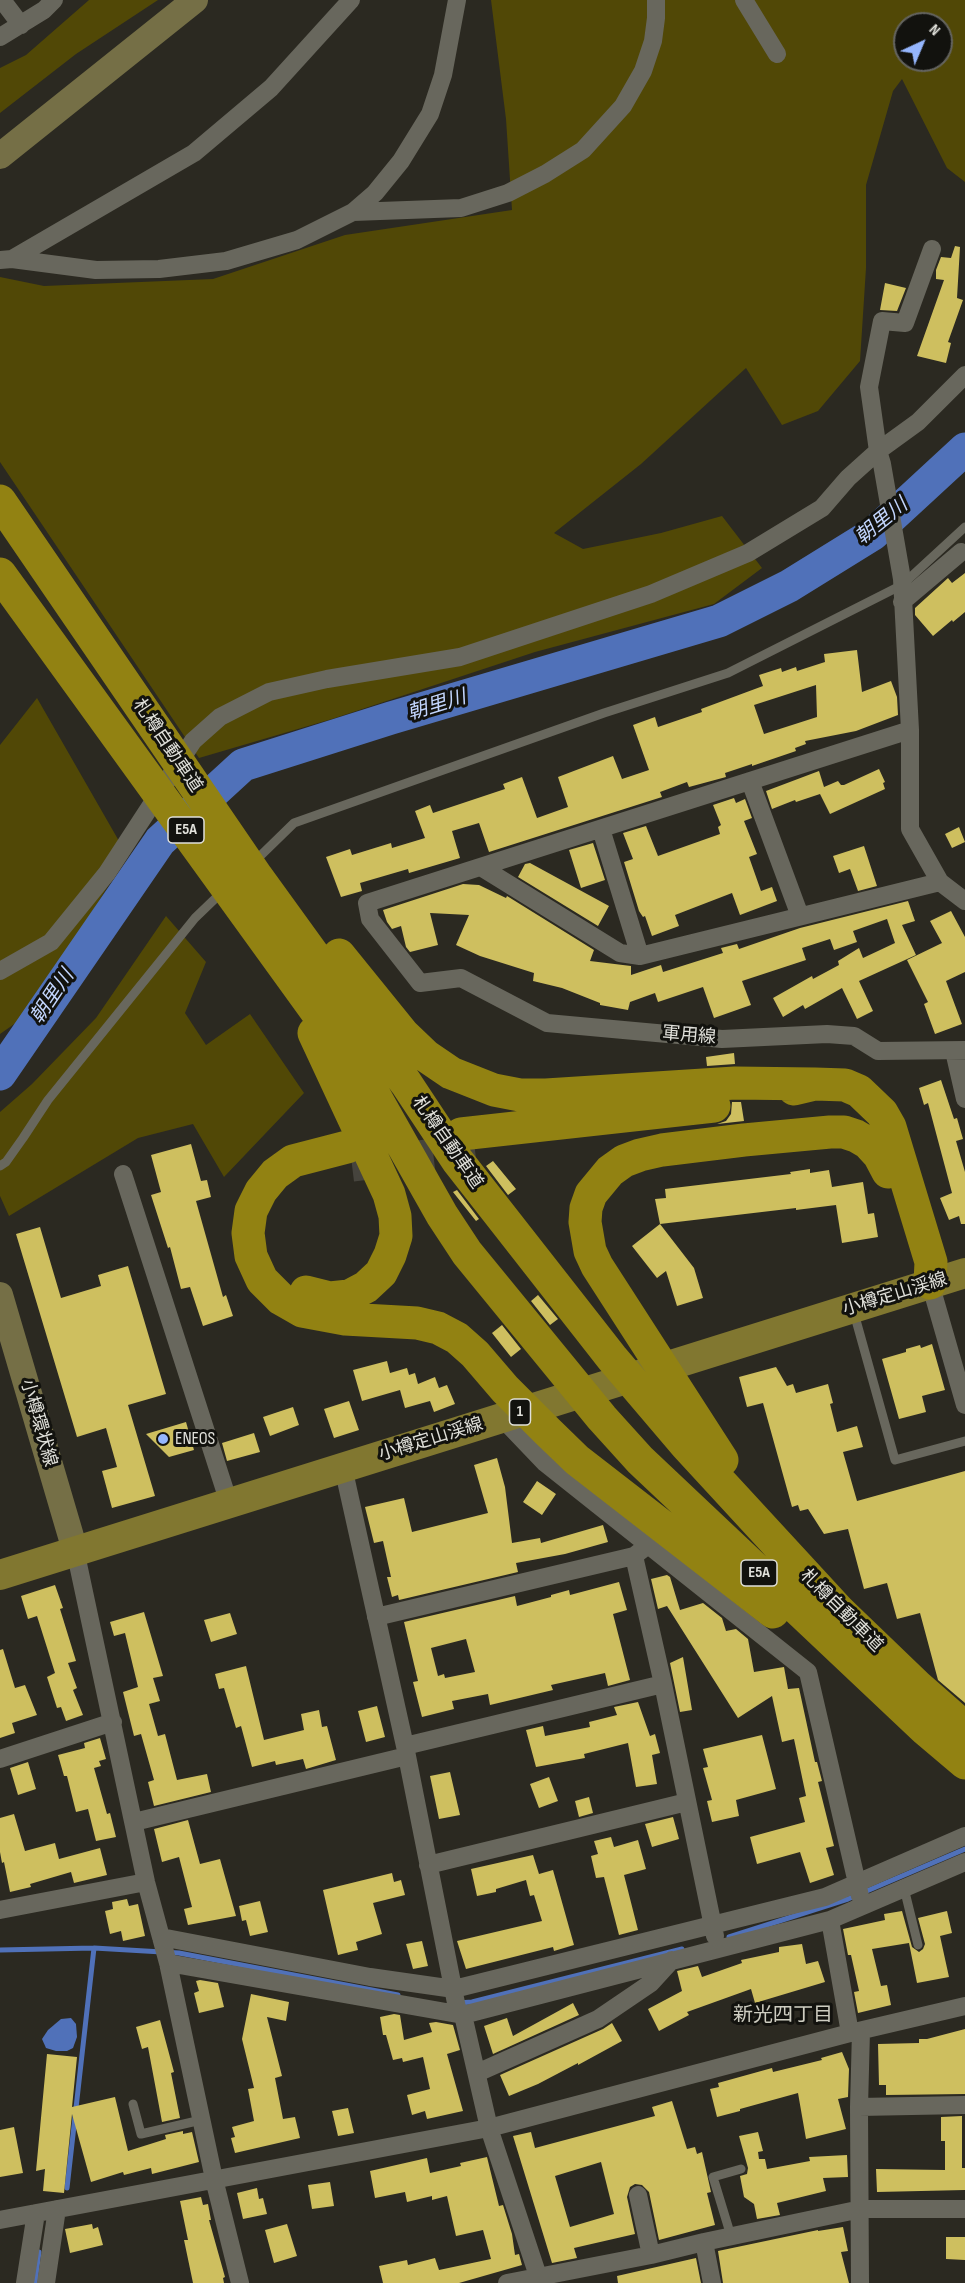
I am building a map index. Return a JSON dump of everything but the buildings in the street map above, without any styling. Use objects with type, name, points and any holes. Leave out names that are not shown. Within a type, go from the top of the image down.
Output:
[{"type":"highway","name":"札樽自動車道","points":[[0,501],[138,702],[369,1057],[457,1160],[612,1358],[686,1445],[839,1611],[917,1686],[965,1728]]},
{"type":"highway","name":"札樽自動車道","points":[[8,584],[292,977],[295,1002],[311,1028],[369,1057]]},
{"type":"highway","points":[[927,1730],[620,1495],[570,1453],[503,1404],[475,1354],[457,1338],[438,1328],[417,1323],[345,1319],[302,1311],[281,1299],[262,1280],[251,1256],[248,1233],[251,1211],[261,1191],[275,1174],[293,1161],[315,1154],[349,1156],[299,1179],[284,1193],[274,1210],[268,1227],[269,1248],[278,1268],[292,1283],[309,1294],[330,1298],[349,1296],[366,1287],[381,1273],[396,1236],[395,1216],[389,1194],[369,1057],[426,1056],[451,1073],[494,1090],[520,1095],[735,1083],[844,1085],[871,1100],[882,1113],[890,1128],[931,1262],[930,1283]]},
{"type":"highway","name":"札樽自動車道","points":[[369,1057],[372,1091],[441,1215],[467,1253],[602,1418],[656,1475],[965,1763]]},
{"type":"highway","points":[[815,1084],[737,1103],[468,1142],[838,1113],[850,1116],[869,1130],[883,1153],[913,1268],[930,1283]]},
{"type":"highway","points":[[888,1172],[879,1155],[868,1143],[844,1132],[662,1150],[624,1161],[598,1183],[586,1208],[586,1237],[597,1266],[647,1345],[718,1454],[762,1514],[866,1626],[917,1686]]},
{"type":"main road","name":"小樽定山渓線","points":[[0,1575],[343,1467],[503,1404],[853,1307],[965,1273]]},
{"type":"street","points":[[2,0],[21,25]]},
{"type":"street","points":[[0,37],[21,25],[54,0]]},
{"type":"street","points":[[0,156],[195,0]]},
{"type":"street","points":[[6,260],[194,153],[271,88],[351,0]]},
{"type":"street","points":[[6,260],[96,270],[159,268],[226,261],[297,240],[353,212],[375,193],[401,161],[430,114],[443,75],[457,0]]},
{"type":"street","points":[[353,212],[461,208],[508,193],[545,174],[583,150],[623,106],[643,71],[653,41],[656,0]]},
{"type":"street","points":[[744,0],[777,54]]},
{"type":"street","points":[[932,249],[905,323],[882,321],[869,387],[902,589],[910,730],[910,829],[940,882],[965,901]]},
{"type":"street","points":[[0,971],[51,942],[107,873],[193,741],[220,717],[269,692],[327,679],[460,657],[651,594],[748,553],[822,508],[848,478],[880,458],[965,375]]},
{"type":"street","points":[[902,589],[961,552]]},
{"type":"street","points":[[481,867],[910,730]]},
{"type":"street","points":[[750,781],[800,916]]},
{"type":"street","points":[[601,829],[640,956]]},
{"type":"street","points":[[481,867],[620,953],[640,956],[940,882]]},
{"type":"street","name":"軍用線","points":[[481,867],[367,903],[369,919],[420,983],[461,978],[547,1023],[722,1039],[827,1034],[854,1036],[878,1051],[959,1051]]},
{"type":"street","points":[[959,1051],[965,1099]]},
{"type":"street","points":[[123,1174],[229,1503]]},
{"type":"street","points":[[930,1283],[965,1405]]},
{"type":"street","name":"小樽環状線","points":[[2,1310],[75,1550]]},
{"type":"street","points":[[503,1404],[545,1463],[641,1550],[808,1672],[860,1895]]},
{"type":"street","points":[[343,1467],[406,1751],[457,2002],[477,2073],[489,2128],[538,2276]]},
{"type":"street","points":[[75,1550],[146,1882],[165,1951],[214,2180],[240,2283]]},
{"type":"street","points":[[376,1617],[641,1550]]},
{"type":"street","points":[[641,1550],[663,1684],[715,1937]]},
{"type":"street","points":[[134,1822],[663,1684]]},
{"type":"street","points":[[0,1759],[113,1722]]},
{"type":"street","points":[[428,1865],[687,1802]]},
{"type":"street","points":[[165,1951],[457,2002],[715,1937],[830,1920],[860,1895],[965,1836]]},
{"type":"street","points":[[165,1951],[457,2002],[672,1960],[715,1937],[825,1897],[860,1895],[904,1888],[965,1862]]},
{"type":"street","points":[[1,1907],[146,1882]]},
{"type":"street","points":[[830,1920],[855,2032],[859,2107],[860,2283]]},
{"type":"street","points":[[477,2073],[598,2019],[644,1989],[672,1960]]},
{"type":"street","points":[[0,2220],[489,2128],[855,2032],[965,2006]]},
{"type":"street","points":[[859,2107],[965,2105]]},
{"type":"street","points":[[638,2195],[651,2255]]},
{"type":"street","points":[[507,2283],[651,2255],[861,2209],[965,2208]]},
{"type":"street","points":[[46,2283],[57,2209]]},
{"type":"street","points":[[25,2283],[36,2213]]},
{"type":"street","points":[[704,2242],[711,2283]]},
{"type":"lane","points":[[245,871],[294,823],[604,713],[728,673],[902,589],[965,527]]},
{"type":"lane","points":[[0,1166],[6,1162],[48,1100],[195,918],[237,879]]},
{"type":"lane","points":[[853,1307],[895,1460],[965,1441]]},
{"type":"lane","points":[[904,1888],[918,1945]]},
{"type":"lane","points":[[133,2104],[141,2134],[201,2120]]},
{"type":"lane","points":[[731,2236],[713,2177],[741,2169]]},
{"type":"shaded area","points":[[89,0],[158,0],[76,54],[0,113],[0,68],[26,55]]},
{"type":"shaded area","points":[[491,0],[965,0],[965,182],[947,168],[902,79],[893,91],[866,185],[866,268],[860,361],[818,411],[782,425],[746,368],[641,464],[554,533],[583,549],[661,533],[722,516],[762,568],[714,604],[535,652],[332,719],[199,758],[0,462],[0,277],[44,286],[213,279],[345,235],[512,210],[506,119]]},
{"type":"shaded area","points":[[37,698],[127,855],[30,1013],[0,1034],[0,745]]},
{"type":"shaded area","points":[[166,916],[206,962],[185,1013],[206,1045],[250,1014],[304,1093],[224,1177],[193,1124],[138,1138],[9,1216],[0,1196],[0,1112],[32,1084],[96,1018]]},
{"type":"water","points":[[71,2018],[76,2024],[77,2037],[73,2048],[67,2051],[56,2051],[46,2048],[42,2039],[48,2030],[61,2019]]},
{"type":"waterway","name":"朝里川","points":[[0,1074],[160,841],[243,765],[391,718],[719,621],[789,586],[873,534],[965,449]]},
{"type":"waterway","points":[[729,1937],[848,1899],[965,1849]]},
{"type":"waterway","points":[[0,1950],[94,1948]]},
{"type":"waterway","points":[[67,2188],[94,1948],[179,1953],[398,1995]]},
{"type":"waterway","points":[[458,2003],[472,2002],[682,1949]]},
{"type":"waterway","points":[[35,2283],[39,2252]]},
{"type":"tunnel","points":[[352,1165],[475,1150]]},
{"type":"place","name":"ENEOS","points":[[163,1439]]},
{"type":"district","name":"新光四丁目","points":[[783,2016]]}]
